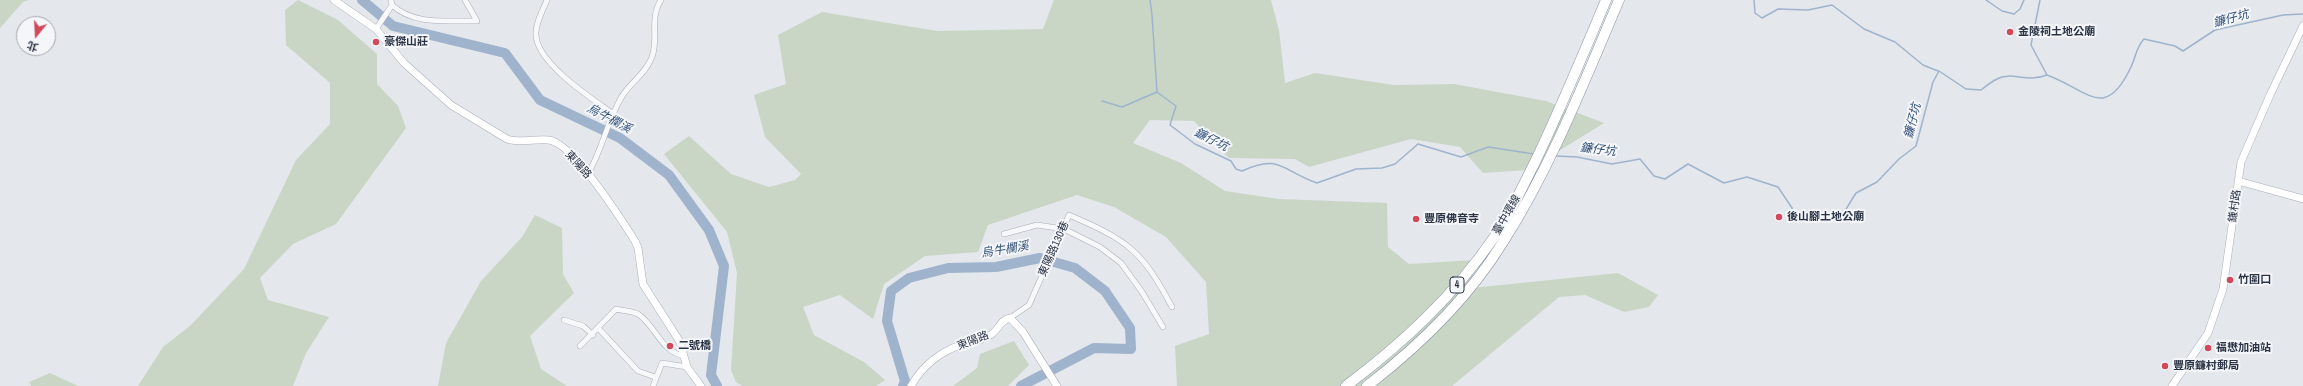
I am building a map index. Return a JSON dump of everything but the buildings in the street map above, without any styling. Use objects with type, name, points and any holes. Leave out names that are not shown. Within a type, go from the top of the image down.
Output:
[{"type":"highway","name":"臺中環線","points":[[1346,386],[1391,352],[1419,327],[1451,293],[1495,236],[1538,155],[1606,0]]},
{"type":"highway","name":"臺中環線","points":[[1367,386],[1436,326],[1460,301],[1503,243],[1550,156],[1619,0]]},
{"type":"street","name":"東陽路","points":[[334,0],[376,29],[404,63],[451,105],[507,139],[517,142],[549,140],[571,153],[588,174],[635,241],[638,248],[643,284],[680,342],[687,367],[701,386]]},
{"type":"street","points":[[376,29],[392,3],[401,14],[428,21],[477,20],[466,0]]},
{"type":"street","points":[[547,0],[536,28],[536,36],[547,60],[566,79],[612,113]]},
{"type":"street","points":[[588,174],[594,163],[612,113],[622,96],[647,68],[652,58],[654,50],[654,17],[661,0]]},
{"type":"street","name":"鎌村路","points":[[2172,386],[2208,333],[2222,288],[2241,162],[2249,141],[2303,26]]},
{"type":"street","points":[[2238,181],[2303,199]]},
{"type":"street","name":"東陽路130巷","points":[[1010,318],[1029,305],[1069,215],[1108,231],[1129,245],[1142,258],[1160,284],[1172,307]]},
{"type":"street","points":[[1004,234],[1037,225],[1064,229],[1100,247],[1121,263],[1142,292],[1163,328]]},
{"type":"street","points":[[580,346],[599,329],[616,309],[637,314],[672,354],[684,356]]},
{"type":"street","name":"東陽路","points":[[911,386],[923,368],[932,360],[956,346],[992,334],[999,324],[1010,318]]},
{"type":"street","points":[[1010,318],[1023,332],[1055,383]]},
{"type":"street","points":[[564,320],[583,326],[593,334]]},
{"type":"street","points":[[599,329],[638,371],[655,377]]},
{"type":"street","points":[[653,386],[655,377],[662,363],[687,367]]},
{"type":"green space","points":[[0,0],[28,0],[23,2],[0,28]]},
{"type":"green space","points":[[298,0],[338,20],[377,54],[377,84],[398,106],[406,128],[336,224],[293,244],[260,278],[268,300],[329,317],[306,353],[293,386],[138,386],[163,347],[191,325],[244,269],[296,160],[330,124],[330,83],[286,45],[285,10]]},
{"type":"green space","points":[[1054,0],[1271,0],[1279,30],[1285,83],[1315,73],[1394,85],[1454,84],[1546,101],[1604,123],[1528,170],[1483,173],[1460,147],[1411,139],[1309,167],[1295,159],[1229,158],[1194,121],[1150,120],[1133,143],[1181,163],[1225,191],[1279,199],[1387,203],[1388,247],[1409,264],[1474,260],[1472,288],[1618,273],[1658,295],[1649,307],[1624,312],[1585,295],[1559,297],[1452,386],[1177,386],[1175,346],[1209,334],[1206,282],[1166,237],[1114,207],[1077,195],[988,225],[978,252],[925,256],[884,284],[873,319],[840,295],[803,307],[814,335],[864,362],[885,380],[876,386],[742,386],[736,382],[731,370],[737,273],[727,232],[664,154],[689,136],[731,174],[769,187],[795,180],[801,174],[765,137],[754,95],[786,84],[778,35],[822,12],[937,31],[1043,29]]},
{"type":"green space","points":[[535,215],[562,228],[563,274],[574,293],[530,336],[541,369],[567,386],[438,386],[446,343],[481,281],[522,237]]},
{"type":"green space","points":[[1014,341],[1029,365],[1008,386],[953,386],[977,368],[980,354]]},
{"type":"green space","points":[[50,373],[78,386],[31,386],[29,382]]},
{"type":"waterway","name":"烏牛欄溪","points":[[362,0],[393,26],[505,53],[540,100],[620,138],[669,175],[709,230],[724,266],[711,375],[717,386]]},
{"type":"waterway","name":"鐮仔坑","points":[[1150,0],[1157,92]]},
{"type":"waterway","points":[[1754,0],[1755,13],[1762,18],[1778,9],[1808,10],[1832,5],[1864,29],[1895,42],[1923,65],[1938,71]]},
{"type":"waterway","points":[[1986,0],[2002,11],[2014,14],[2020,9],[2024,0]]},
{"type":"waterway","points":[[2040,0],[2031,45],[2047,75]]},
{"type":"waterway","name":"鐮仔坑","points":[[1556,156],[1577,157],[1612,164],[1640,159],[1654,176],[1665,179],[1688,164],[1724,183],[1747,177],[1778,187],[1796,214],[1805,220],[1843,214],[1856,193],[1877,182],[1899,159],[1916,146],[1933,82],[1939,71],[1966,89],[1981,90],[1993,81],[2002,77],[2033,78],[2047,75],[2085,94],[2104,98],[2113,94],[2122,84],[2131,67],[2139,45],[2144,39],[2175,46],[2183,51],[2215,30],[2283,15],[2303,14]]},
{"type":"waterway","name":"鐮仔坑","points":[[1157,92],[1176,106],[1170,125],[1195,144],[1231,161],[1236,169],[1242,171],[1255,166],[1273,164],[1281,166],[1317,183],[1356,169],[1382,168],[1395,164],[1418,144],[1461,157],[1488,147],[1534,154]]},
{"type":"waterway","points":[[1102,101],[1122,107],[1157,92]]},
{"type":"waterway","name":"烏牛欄溪","points":[[903,386],[905,381],[887,321],[891,291],[909,278],[948,268],[996,267],[1040,258],[1075,268],[1105,291],[1130,328],[1131,349],[1094,348],[1021,386]]},
{"type":"place","name":"金陵祠土地公廟","points":[[2010,32]]},
{"type":"place","name":"豪傑山莊","points":[[376,42]]},
{"type":"place","name":"後山腳土地公廟","points":[[1779,217]]},
{"type":"place","name":"豐原佛音寺","points":[[1416,219]]},
{"type":"place","name":"竹圍口","points":[[2230,280]]},
{"type":"place","name":"二號橋","points":[[670,346]]},
{"type":"place","name":"福懋加油站","points":[[2208,348]]},
{"type":"place","name":"豐原鐮村郵局","points":[[2165,366]]}]
